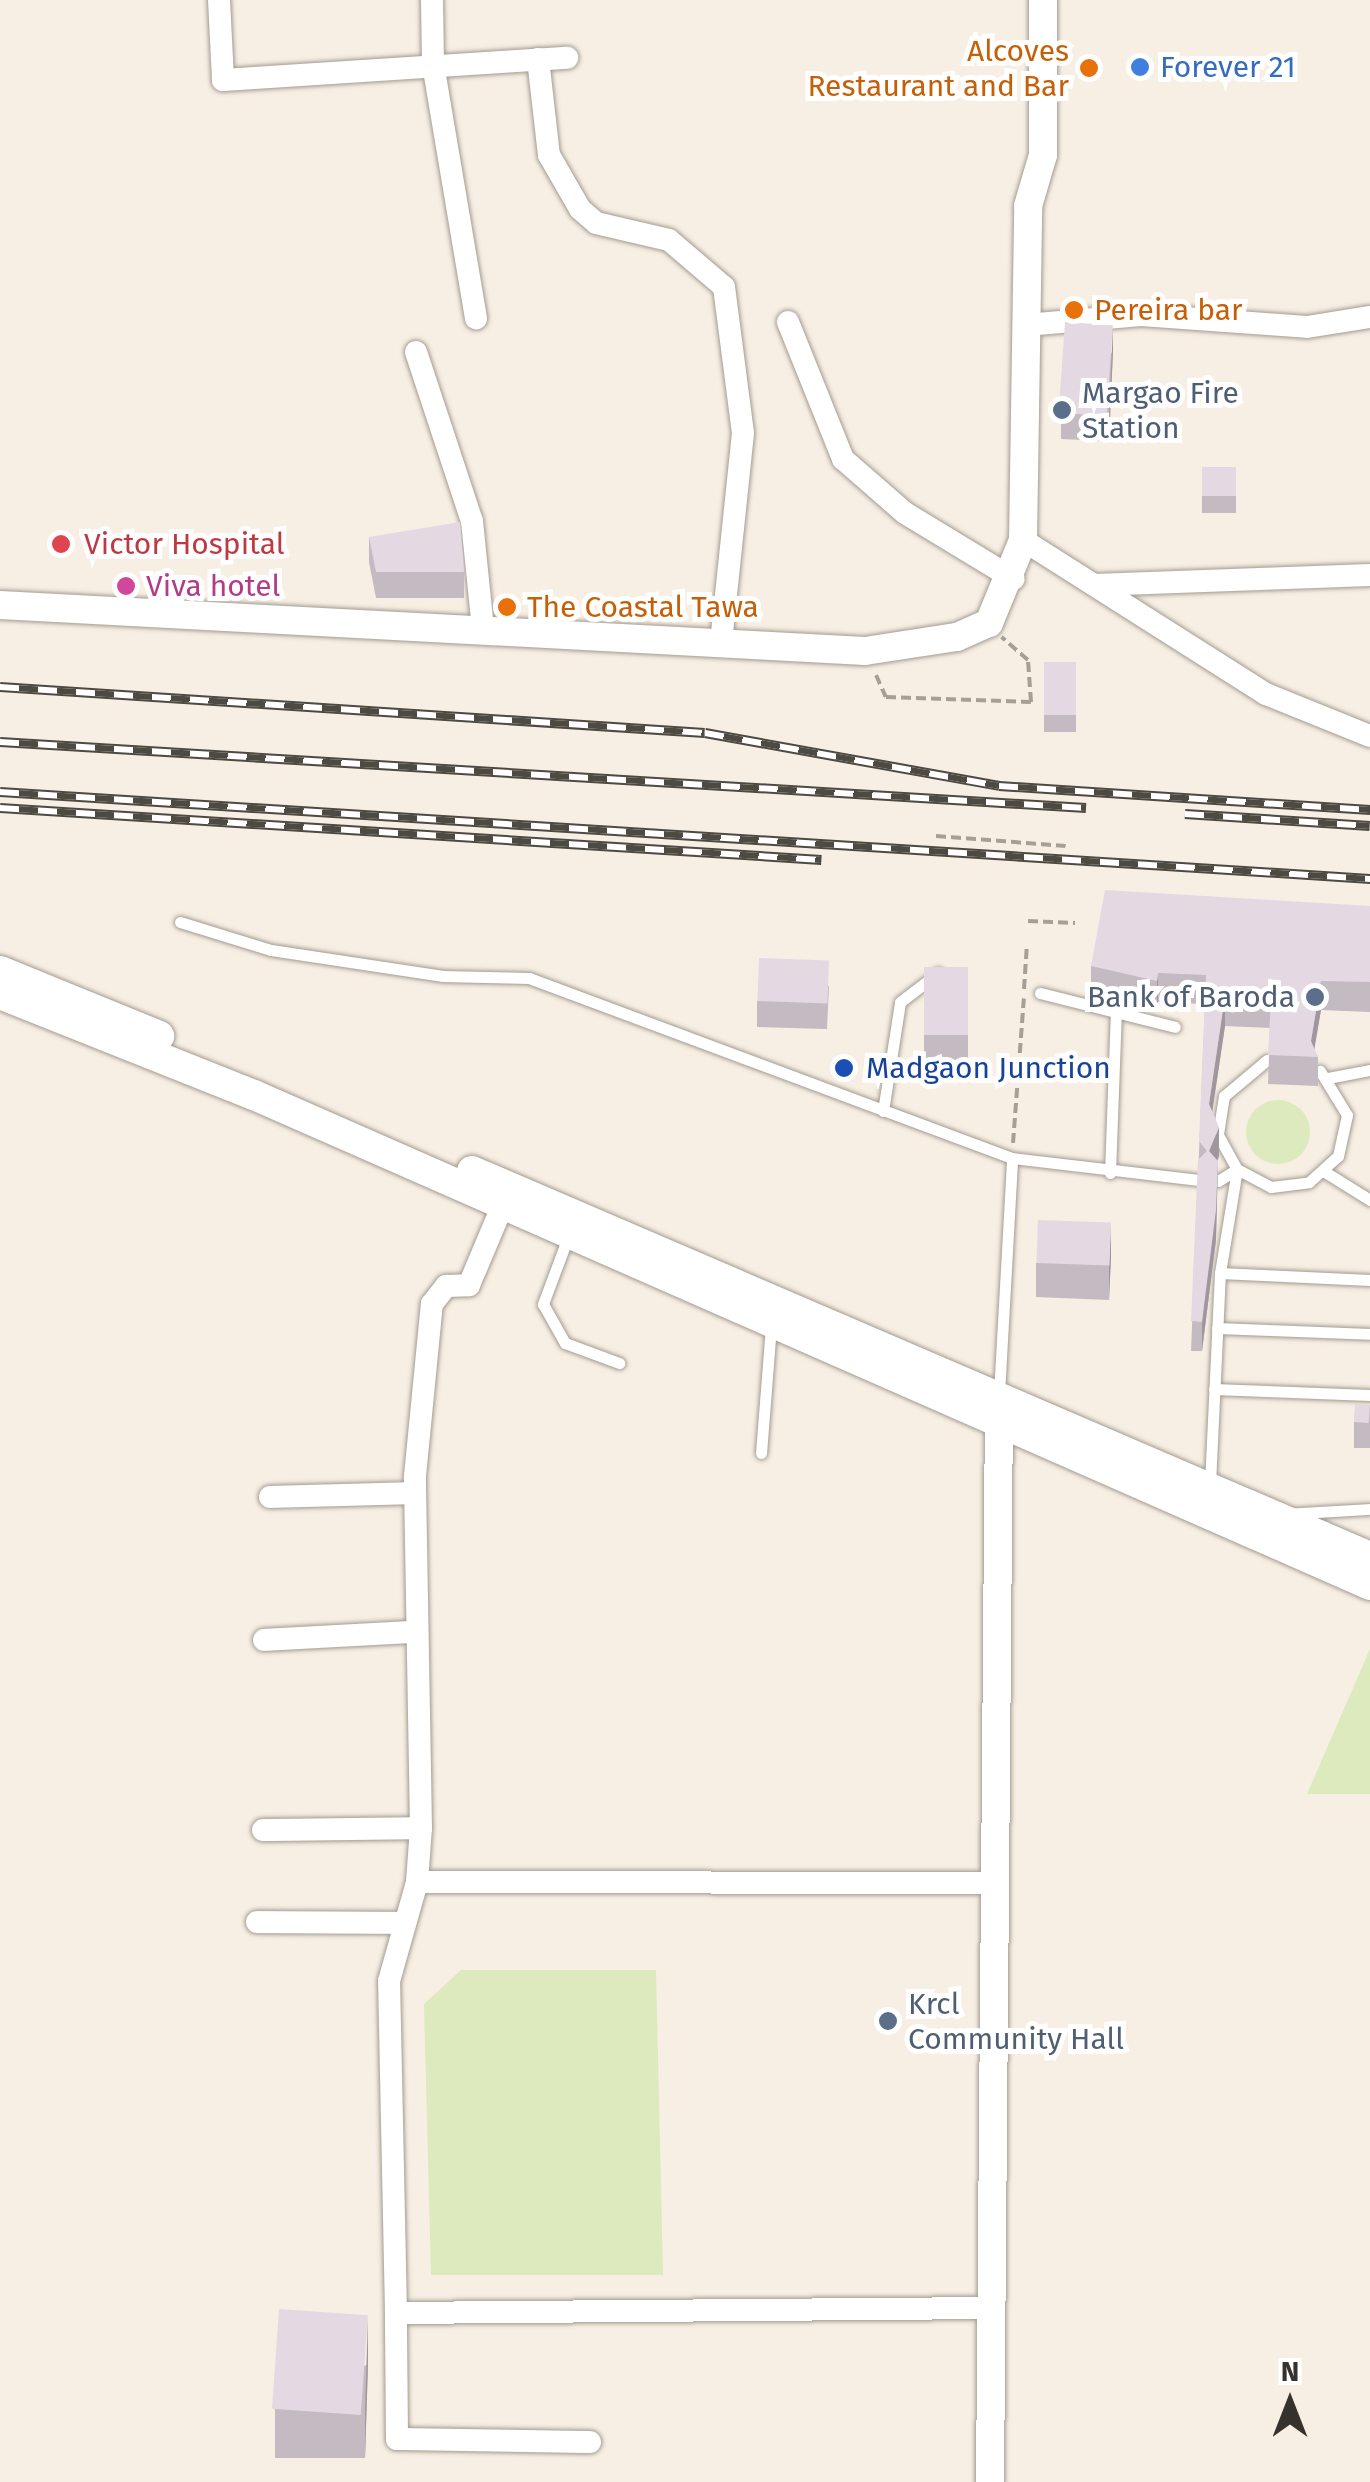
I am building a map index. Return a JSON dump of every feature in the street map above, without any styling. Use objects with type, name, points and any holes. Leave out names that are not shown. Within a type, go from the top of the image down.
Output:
[{"type":"main road","points":[[0,971],[1002,1418],[1205,1500],[1370,1585]]},
{"type":"main road","points":[[0,994],[771,1326],[911,1377]]},
{"type":"main road","points":[[1205,1500],[1276,1517],[1370,1557]]},
{"type":"street","points":[[218,0],[223,80],[566,58]]},
{"type":"street","points":[[432,0],[432,64],[476,318]]},
{"type":"street","points":[[0,606],[864,651],[957,637],[989,623],[1014,579],[1022,540],[1028,206],[1043,155],[1043,0]]},
{"type":"street","points":[[538,59],[549,154],[580,208],[596,223],[669,240],[724,287],[744,433],[721,643]]},
{"type":"street","points":[[1026,325],[1141,315],[1308,327],[1370,317]]},
{"type":"street","points":[[788,322],[842,459],[905,513],[1014,579]]},
{"type":"street","points":[[416,352],[472,521],[484,630]]},
{"type":"street","points":[[1022,540],[1266,694],[1370,736]]},
{"type":"street","points":[[1094,585],[1370,575]]},
{"type":"street","points":[[502,1207],[469,1285],[446,1286],[432,1304],[415,1493],[414,1632],[421,1828],[417,1882],[389,1981],[397,2438],[590,2442]]},
{"type":"street","points":[[990,2482],[991,1883],[1002,1418]]},
{"type":"street","points":[[270,1496],[415,1493]]},
{"type":"street","points":[[264,1640],[414,1632]]},
{"type":"street","points":[[263,1830],[421,1828]]},
{"type":"street","points":[[417,1882],[991,1883]]},
{"type":"street","points":[[257,1922],[404,1923]]},
{"type":"street","points":[[396,2313],[992,2308]]},
{"type":"lane","points":[[180,922],[271,950],[443,976],[530,978],[1012,1158],[1110,1174],[1198,1180]]},
{"type":"lane","points":[[883,1112],[900,1002],[918,981],[948,969]]},
{"type":"lane","points":[[1040,992],[1176,1027]]},
{"type":"lane","points":[[1110,1174],[1116,1012]]},
{"type":"lane","points":[[1205,1500],[1220,1273],[1237,1170],[1218,1115],[1235,1080],[1267,1060]]},
{"type":"lane","points":[[1325,1172],[1347,1115],[1324,1075],[1370,1070]]},
{"type":"lane","points":[[1002,1418],[1012,1158]]},
{"type":"lane","points":[[1237,1170],[1271,1187],[1325,1172],[1370,1200]]},
{"type":"lane","points":[[1218,1181],[1237,1170]]},
{"type":"lane","points":[[568,1237],[545,1308],[565,1343],[619,1363]]},
{"type":"lane","points":[[1220,1273],[1370,1280]]},
{"type":"lane","points":[[761,1453],[771,1326]]},
{"type":"lane","points":[[1217,1328],[1370,1334]]},
{"type":"lane","points":[[1214,1390],[1370,1395]]},
{"type":"lane","points":[[1276,1517],[1306,1506],[1370,1508]]},
{"type":"path","points":[[864,651],[886,697],[1031,702],[1028,660],[989,623]]},
{"type":"path","points":[[936,836],[1066,846]]},
{"type":"path","points":[[1028,921],[1075,923]]},
{"type":"path","points":[[1012,1158],[1027,944]]},
{"type":"green space","points":[[1278,1100],[1301,1109],[1310,1132],[1301,1155],[1278,1164],[1255,1155],[1246,1132],[1255,1109]]},
{"type":"green space","points":[[1370,1649],[1370,1794],[1307,1794]]},
{"type":"green space","points":[[461,1970],[656,1970],[663,2275],[431,2275],[424,2004]]},
{"type":"building","points":[[1065,322],[1113,325],[1107,416],[1059,413]]},
{"type":"building","points":[[1202,467],[1236,467],[1236,496],[1202,496]]},
{"type":"building","points":[[460,522],[464,572],[376,572],[369,537]]},
{"type":"building","points":[[1044,662],[1076,662],[1076,715],[1044,715]]},
{"type":"building","points":[[1105,890],[1370,906],[1370,982],[1321,981],[1311,1041],[1318,1057],[1268,1055],[1271,998],[1225,996],[1209,1104],[1219,1127],[1209,1151],[1218,1161],[1202,1322],[1191,1321],[1198,1160],[1207,1151],[1199,1141],[1206,975],[1158,973],[1157,981],[1091,966]]},
{"type":"building","points":[[759,958],[829,960],[827,1003],[757,1001]]},
{"type":"building","points":[[924,967],[968,967],[968,1035],[924,1035]]},
{"type":"building","points":[[1038,1220],[1111,1223],[1109,1266],[1036,1263]]},
{"type":"building","points":[[1355,1404],[1370,1405],[1369,1423],[1354,1422]]},
{"type":"building","points":[[279,2309],[368,2315],[361,2415],[272,2409]]},
{"type":"railway","points":[[0,687],[705,733],[999,786],[1370,810]]},
{"type":"railway","points":[[0,742],[1086,808]]},
{"type":"railway","points":[[0,792],[1370,879]]},
{"type":"railway","points":[[0,808],[821,860]]},
{"type":"railway","points":[[1185,814],[1370,826]]},
{"type":"place","name":"Forever 21","points":[[1140,67]]},
{"type":"place","name":"Alcoves Restaurant and Bar","points":[[1089,68]]},
{"type":"place","name":"Pereira bar","points":[[1074,310]]},
{"type":"place","name":"Margao Fire Station","points":[[1062,410]]},
{"type":"place","name":"Victor Hospital","points":[[61,544]]},
{"type":"place","name":"Viva hotel","points":[[126,586]]},
{"type":"place","name":"The Coastal Tawa","points":[[507,607]]},
{"type":"place","name":"Bank of Baroda","points":[[1315,997]]},
{"type":"place","name":"Madgaon Junction","points":[[844,1068]]},
{"type":"place","name":"Krcl Community Hall","points":[[888,2021]]}]
